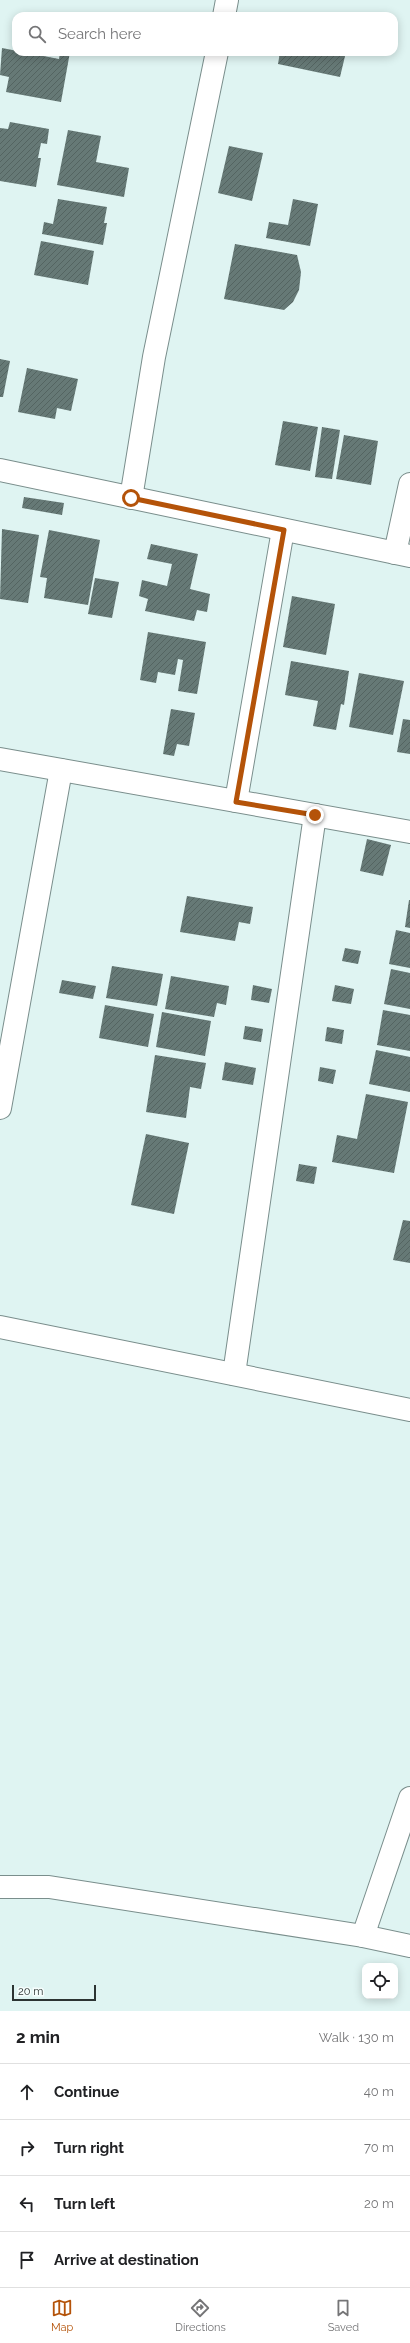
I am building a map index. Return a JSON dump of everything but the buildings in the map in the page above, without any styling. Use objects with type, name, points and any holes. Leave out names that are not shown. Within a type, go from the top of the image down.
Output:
[{"type":"street","points":[[225,12],[228,0]]},
{"type":"street","points":[[131,498],[154,357],[216,56]]},
{"type":"street","points":[[0,470],[402,555],[410,484]]},
{"type":"street","points":[[236,802],[284,530]]},
{"type":"street","points":[[0,759],[410,832]]},
{"type":"street","points":[[0,1108],[61,770]]},
{"type":"street","points":[[234,1374],[315,815]]},
{"type":"street","points":[[0,1327],[410,1410]]},
{"type":"street","points":[[363,1936],[410,1798]]},
{"type":"street","points":[[0,1887],[49,1887],[363,1936],[410,1946]]},
{"type":"route","points":[[131,498],[284,530],[236,802],[315,815]]}]
